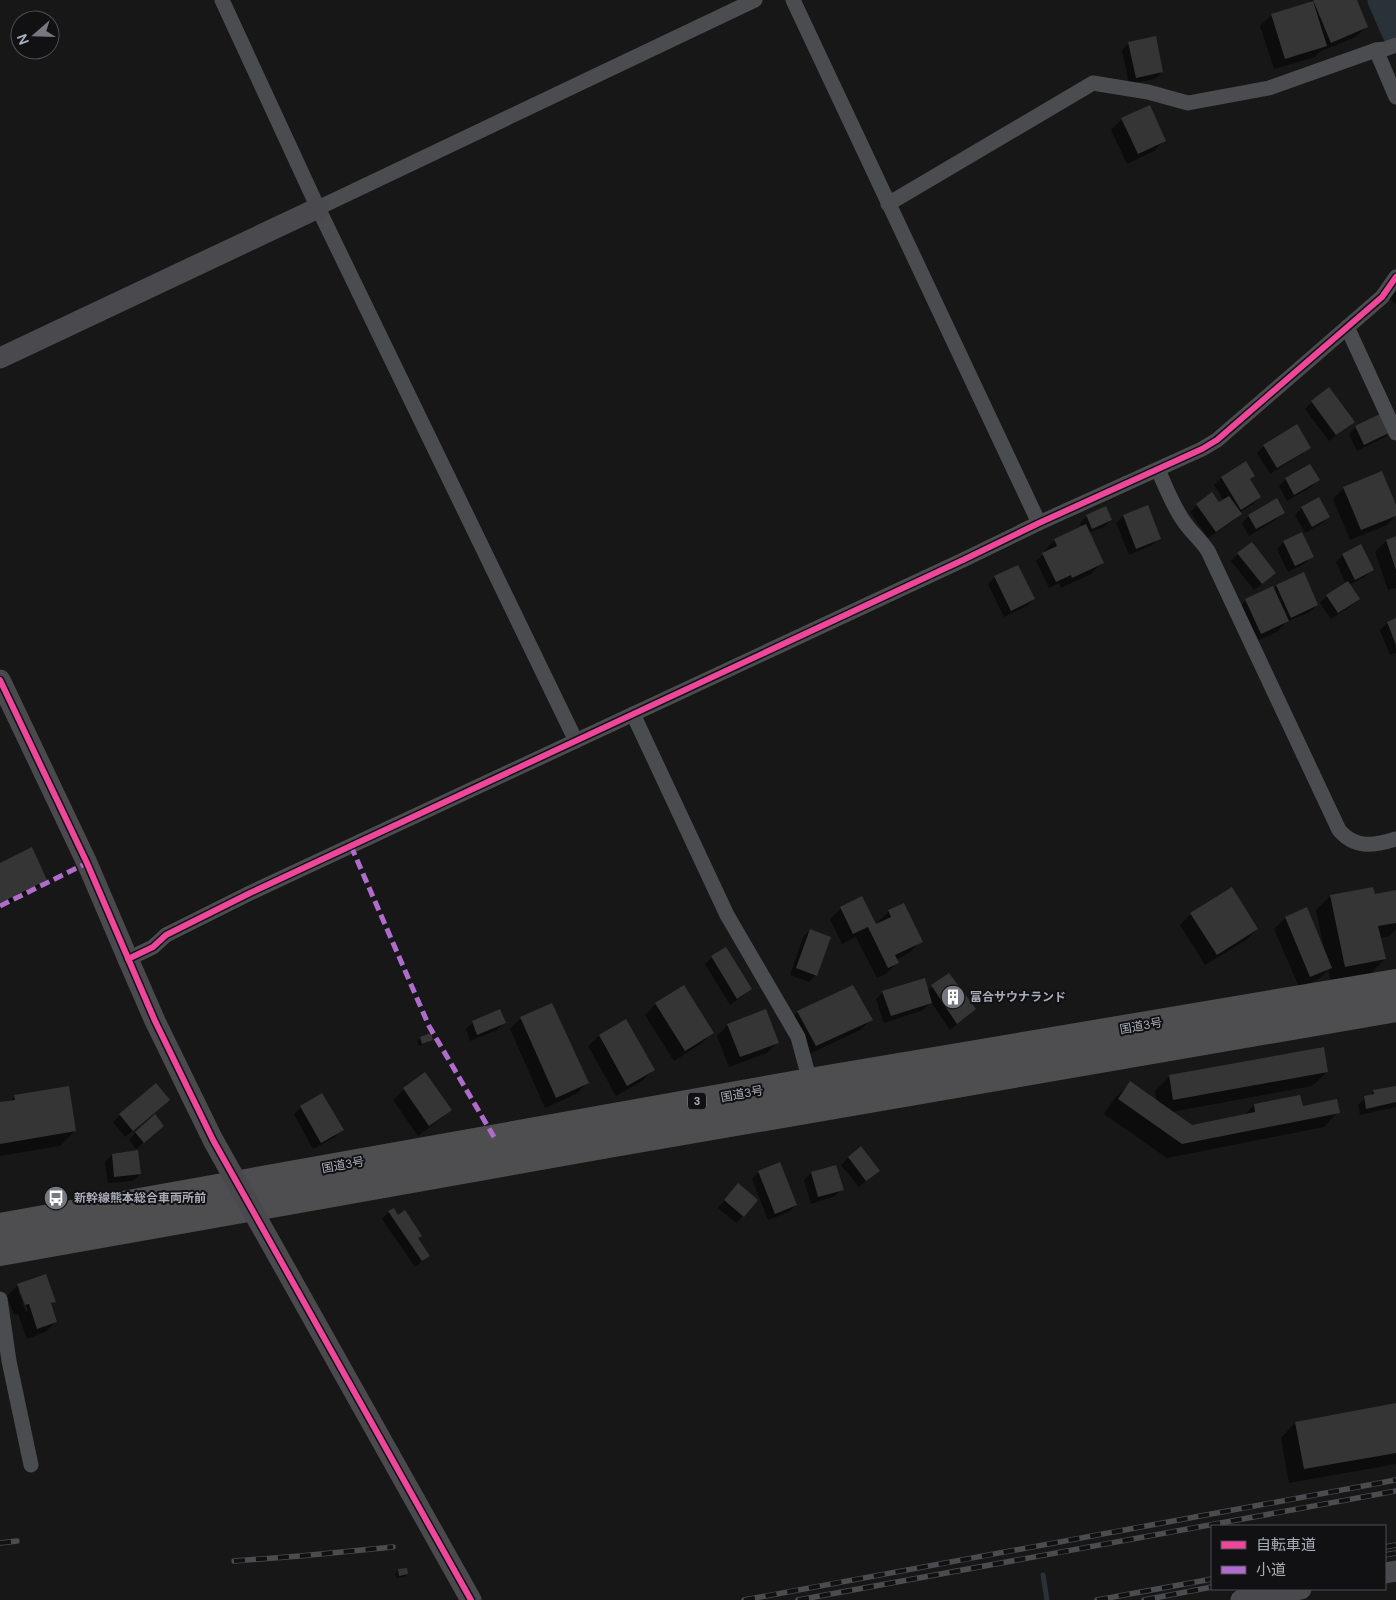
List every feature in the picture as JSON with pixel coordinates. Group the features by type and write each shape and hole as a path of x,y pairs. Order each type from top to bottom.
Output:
{"highway":[{"name":"国道3号","path":"0,1227 810,1082 1396,983"},
{"name":"国道3号","path":"0,1252 815,1108 1396,1008"}],"street":[{"path":"222,0 318,208 576,741"},
{"path":"0,358 755,0"},
{"path":"793,0 1039,523"},
{"path":"888,204 1093,83 1148,92 1188,103 1269,88 1386,48 1396,97"},
{"path":"128,958 154,947 166,935 250,893 1039,523 1158,470 1217,440 1382,297 1396,277"},
{"path":"1347,327 1396,433"},
{"path":"1158,470 1185,524 1201,540 1208,551 1338,830 1346,839 1360,844 1381,844 1396,839"},
{"path":"0,680 83,855 155,1022 213,1140 471,1600"},
{"path":"634,714 727,915 798,1037 815,1108"},
{"path":"0,1299 5,1362 31,1465"},
{"path":"1241,1600 1296,1590"}],"building":[{"path":"1313,0 1357,0 1368,27 1331,43"},
{"path":"1313,1 1327,46 1285,59 1271,14"},
{"path":"1156,36 1163,72 1136,78 1128,42"},
{"path":"1150,105 1166,141 1138,154 1121,118"},
{"path":"1329,387 1355,422 1336,435 1311,401"},
{"path":"1384,412 1393,431 1364,445 1355,426"},
{"path":"1297,424 1311,448 1277,468 1263,445"},
{"path":"1246,461 1255,476 1250,479 1261,497 1241,510 1221,477"},
{"path":"1310,464 1320,480 1294,495 1285,478"},
{"path":"1382,471 1396,505 1396,516 1361,530 1343,487"},
{"path":"1212,492 1219,502 1229,496 1242,514 1216,532 1196,504"},
{"path":"1319,497 1330,517 1312,527 1301,507"},
{"path":"1277,498 1285,513 1256,529 1248,515"},
{"path":"1148,505 1161,539 1136,549 1123,515"},
{"path":"1106,506 1112,520 1092,529 1086,515"},
{"path":"1086,524 1104,563 1072,578 1071,575 1056,582 1042,553 1057,546 1054,539"},
{"path":"1302,532 1314,557 1295,566 1283,541"},
{"path":"1396,536 1396,570 1386,540"},
{"path":"1252,542 1276,573 1262,584 1237,553"},
{"path":"1361,544 1374,570 1355,580 1342,554"},
{"path":"1018,565 1035,599 1011,611 994,576"},
{"path":"1304,572 1318,605 1291,618 1276,585"},
{"path":"1348,581 1360,599 1338,613 1326,595"},
{"path":"1273,586 1289,621 1261,634 1245,599"},
{"path":"1396,618 1396,645 1387,622"},
{"path":"32,847 47,880 0,903 0,863"},
{"path":"1232,887 1258,929 1217,955 1190,913"},
{"path":"1373,887 1375,894 1396,890 1396,923 1378,926 1386,959 1345,967 1330,895"},
{"path":"862,896 876,924 891,917 888,910 904,903 923,942 895,955 899,963 888,968 868,927 853,934 840,907"},
{"path":"1307,907 1332,968 1310,977 1285,917"},
{"path":"810,929 831,937 817,976 796,968"},
{"path":"726,947 752,989 737,999 711,956"},
{"name":"富合サウナランド","path":"949,973 976,1009 957,1024 931,985"},
{"path":"925,978 932,1003 891,1016 882,991"},
{"path":"684,985 714,1033 685,1051 655,1003"},
{"path":"853,985 873,1020 816,1046 797,1011"},
{"path":"552,1003 589,1083 556,1098 520,1017"},
{"path":"500,1009 506,1023 477,1035 472,1021"},
{"path":"766,1009 779,1043 740,1057 727,1024"},
{"path":"626,1019 655,1070 627,1086 599,1035"},
{"path":"431,1033 433,1040 422,1044 420,1037"},
{"path":"1324,1047 1328,1072 1173,1100 1169,1075"},
{"path":"425,1072 452,1110 429,1126 403,1088"},
{"path":"1130,1081 1192,1125 1255,1112 1254,1104 1300,1095 1303,1106 1337,1099 1340,1113 1182,1144 1118,1099"},
{"path":"156,1083 170,1100 133,1131 119,1114"},
{"path":"69,1086 76,1131 0,1144 0,1102 15,1100 14,1095"},
{"path":"1396,1086 1396,1102 1366,1109 1364,1096 1374,1094 1373,1090"},
{"path":"322,1093 344,1130 321,1143 300,1106"},
{"path":"155,1114 164,1126 144,1143 135,1132"},
{"path":"861,1146 880,1171 866,1181 848,1157"},
{"path":"138,1150 141,1174 114,1177 112,1154"},
{"path":"780,1162 797,1205 775,1214 758,1171"},
{"path":"836,1165 844,1190 818,1197 811,1172"},
{"path":"738,1183 758,1200 744,1217 724,1200"},
{"path":"394,1208 398,1215 405,1210 422,1236 418,1238 430,1256 422,1261 388,1211"},
{"path":"46,1274 56,1302 51,1303 57,1322 37,1329 29,1304 25,1305 17,1284"},
{"path":"1396,1403 1396,1453 1304,1469 1295,1422"},
{"path":"407,1568 408,1574 399,1576 398,1569"}],"waterway":[{"path":"1382,0 1396,32"},
{"path":"1043,1575 1047,1600"}],"railway":[{"path":"744,1600 1396,1480"},
{"path":"798,1600 1396,1491"},
{"path":"0,1543 17,1541"},
{"path":"1386,1547 1396,1545"},
{"path":"234,1561 393,1547"},
{"path":"1386,1555 1396,1553"},
{"path":"1097,1600 1211,1579"},
{"path":"1144,1600 1211,1587"}],"marked path":[{"path":"351,846 429,1026 494,1137"},
{"path":"0,906 87,863"}],"cycle path":[{"path":"128,959 153,947 166,935 250,893 1039,523 1202,449 1217,440 1382,297 1396,277"},
{"path":"0,680 87,863 155,1021 213,1140 471,1600"}],"place":[{"name":"富合サウナランド","path":"953,997"},
{"name":"新幹線熊本総合車両所前","path":"56,1198"}]}
